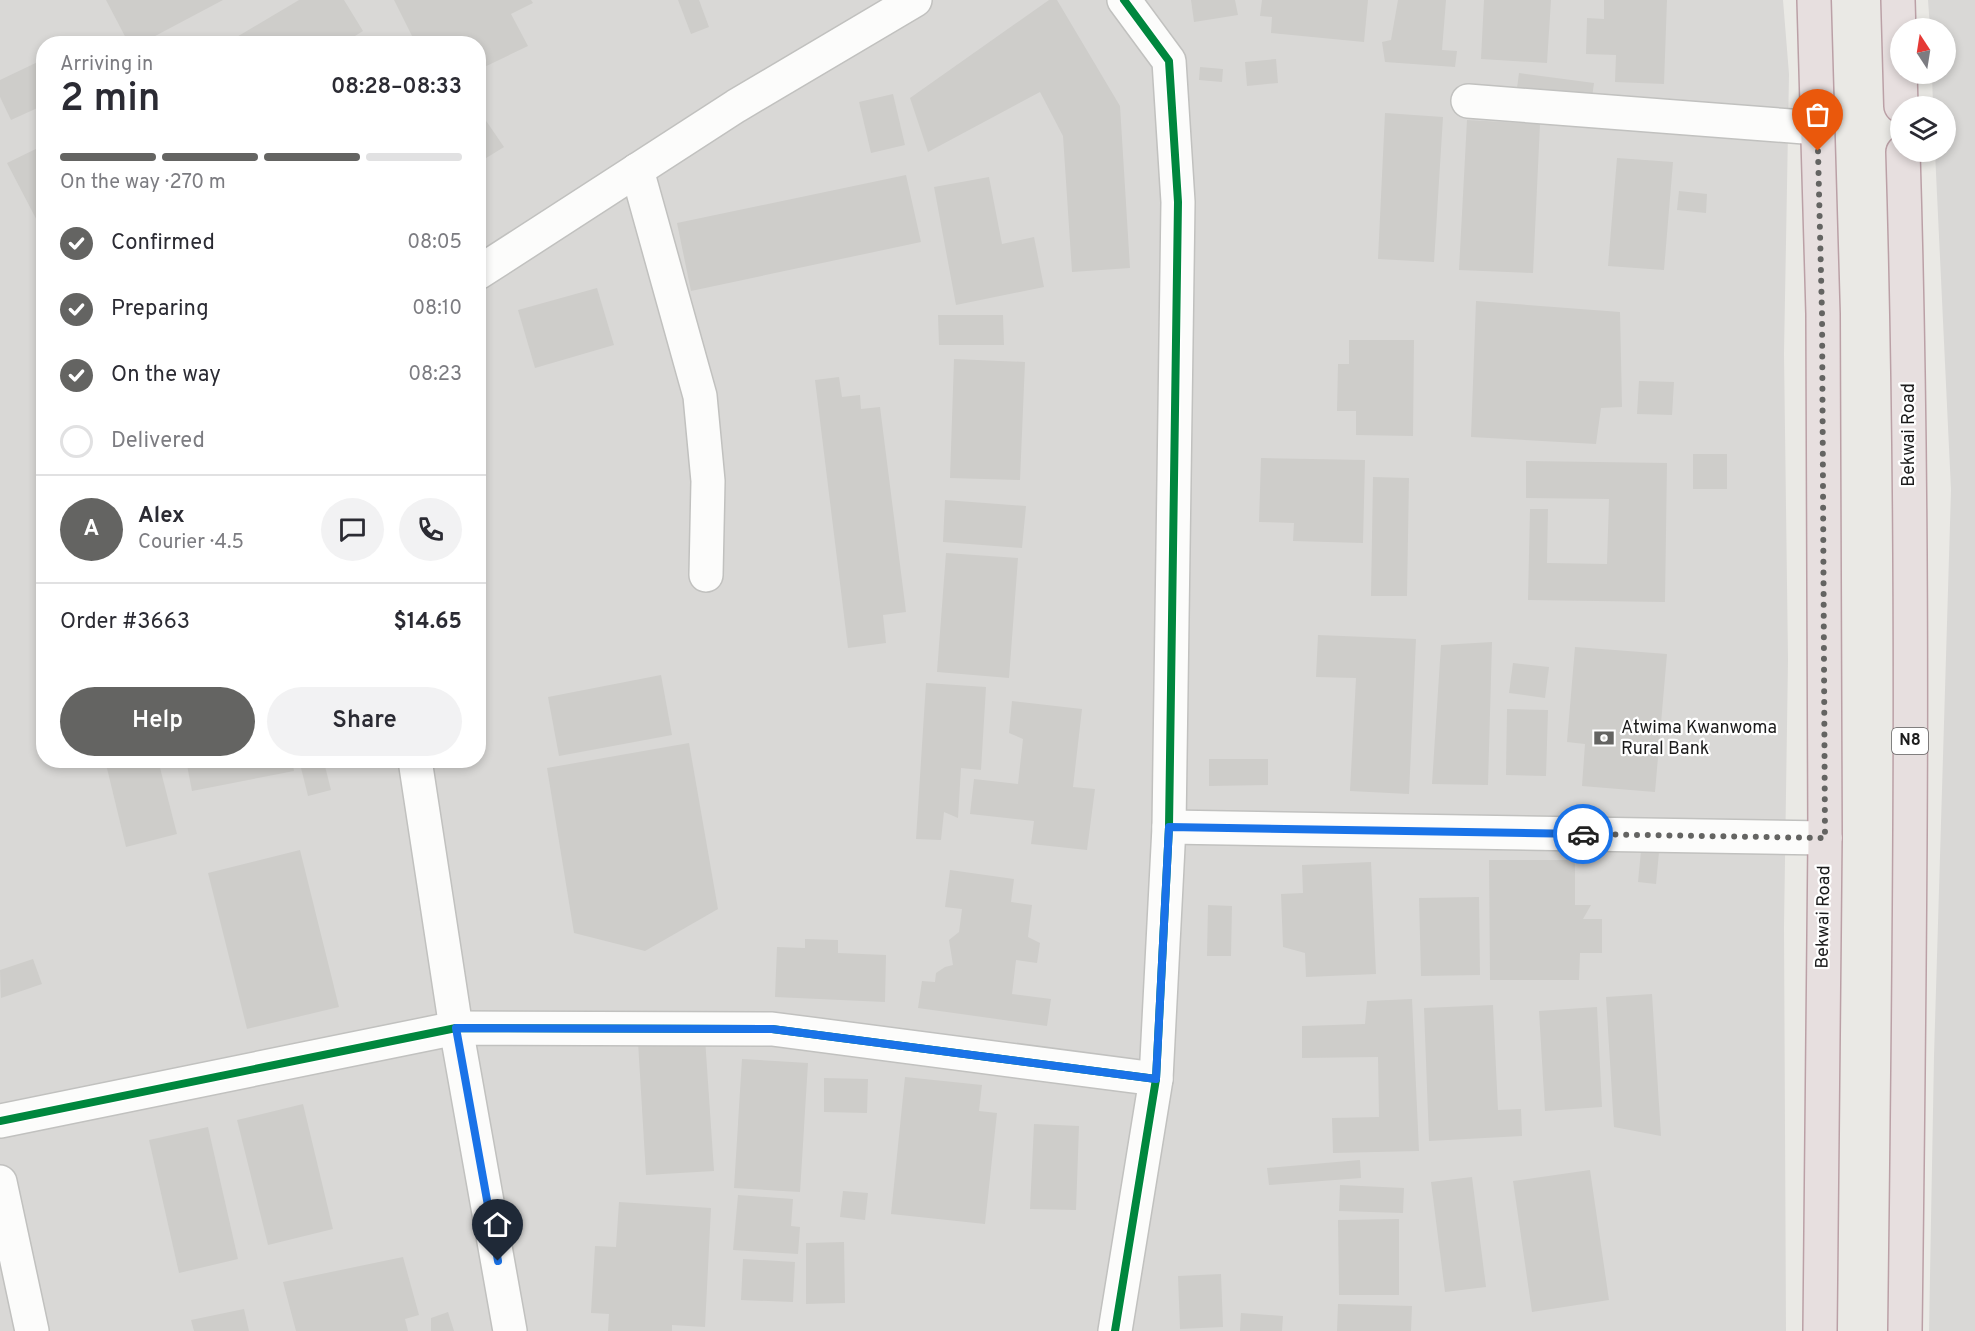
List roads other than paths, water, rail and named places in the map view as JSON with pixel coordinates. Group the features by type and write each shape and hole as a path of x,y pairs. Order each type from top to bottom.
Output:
{"highway":[{"name":"Bekwai Road","path":"1814,0 1823,326 1825,838 1820,1331"},
{"path":"1898,0 1901,96"},
{"name":"Bekwai Road","path":"1903,162 1908,332 1911,842 1905,1331"}],"street":[{"path":"486,268 736,106 915,0"},
{"path":"1115,1331 1156,1079 1169,827 1178,202 1169,61 1124,0"},
{"path":"1468,101 1817,128"},
{"path":"637,170 700,396 708,481 706,575"},
{"path":"416,768 456,1028 510,1331"},
{"path":"1169,827 1825,838"},
{"path":"0,1121 456,1028 772,1029 1156,1079"},
{"path":"0,1182 32,1331"}],"place":[{"name":"Atwima Kwanwoma Rural Bank","path":"1604,738"}]}
